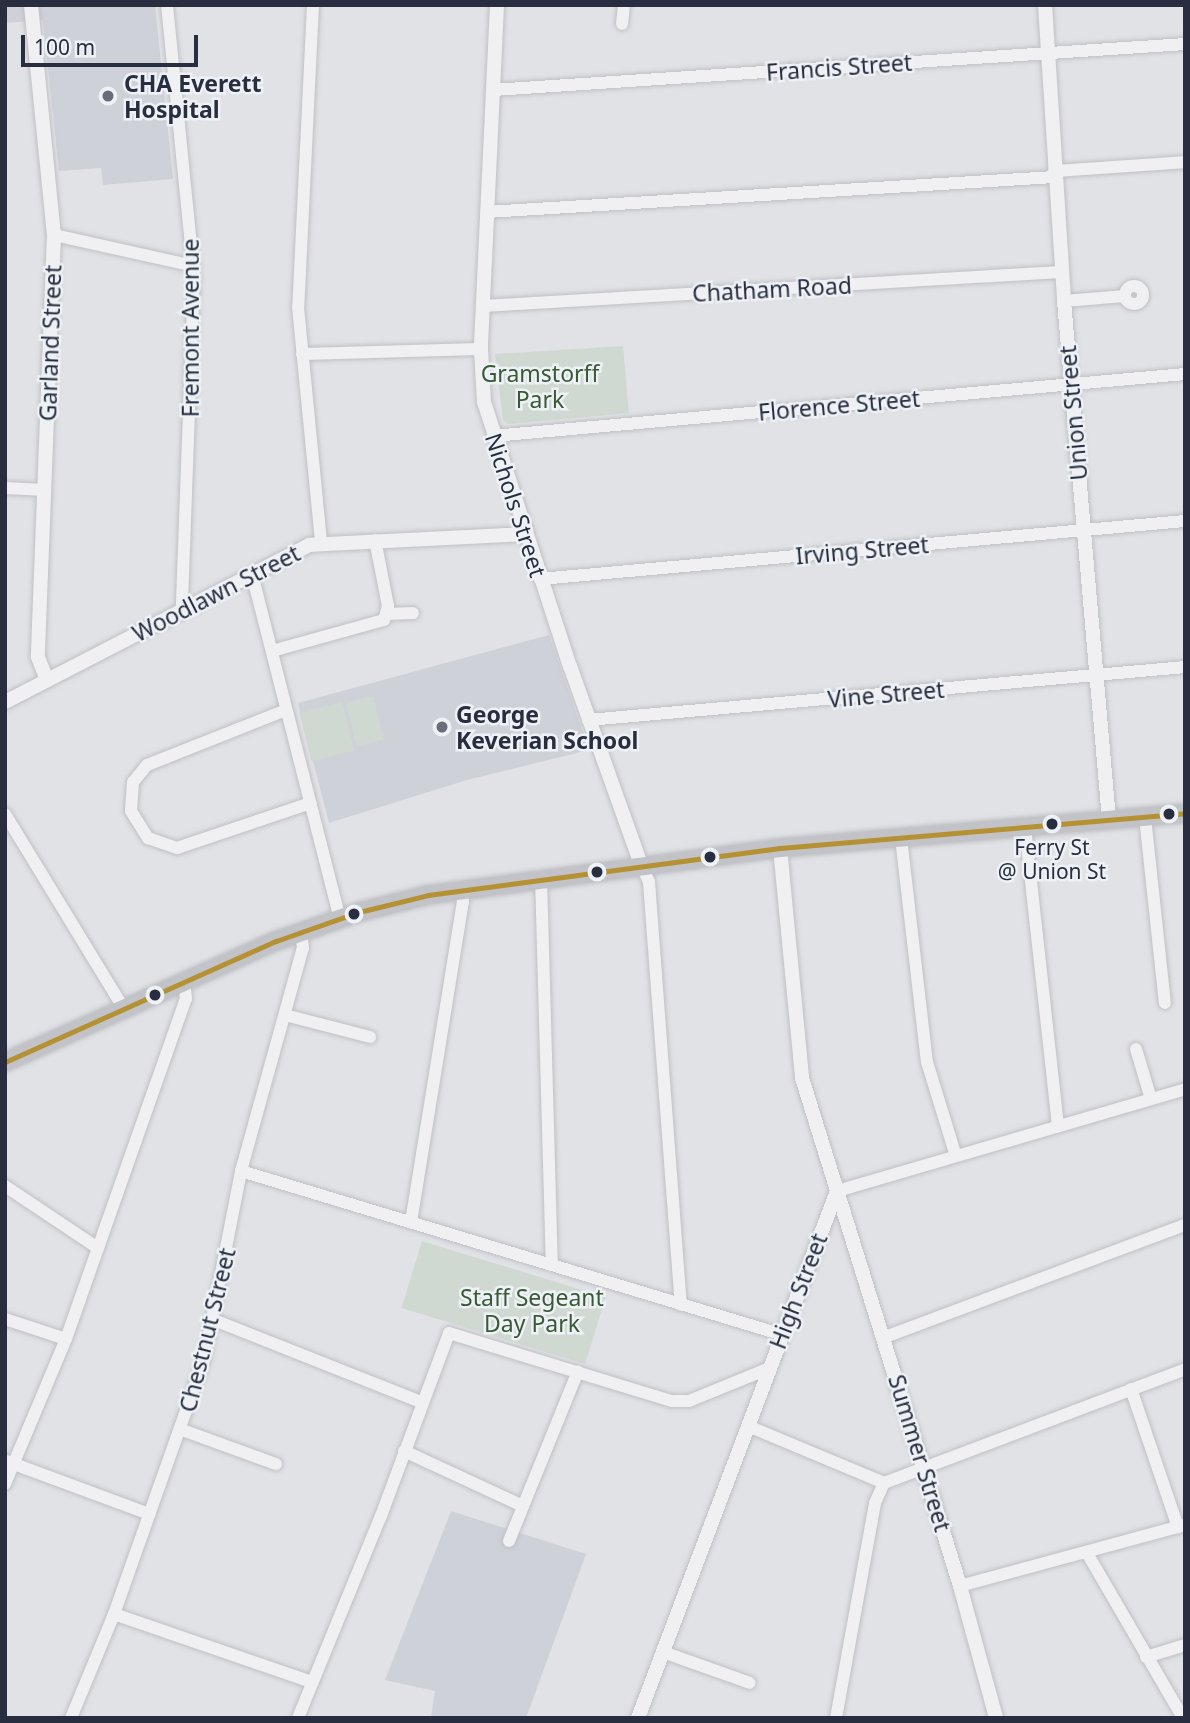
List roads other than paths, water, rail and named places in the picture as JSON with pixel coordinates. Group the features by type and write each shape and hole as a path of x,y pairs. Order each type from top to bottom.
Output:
{"main road":[{"path":"5,1062 302,931 340,918 462,888 780,848 1185,813"}],"street":[{"name":"Garland Street","path":"31,5 54,235 38,657 47,680"},
{"name":"Fremont Avenue","path":"167,5 194,265 182,610"},
{"path":"313,5 298,304 321,542"},
{"name":"Nichols Street","path":"497,5 481,349 482,392 493,436 540,579 641,864"},
{"path":"622,24 624,5"},
{"name":"Union Street","path":"1045,5 1063,302 1109,820"},
{"name":"Francis Street","path":"493,90 1185,44"},
{"path":"487,212 1054,174 1185,162"},
{"path":"54,235 194,265"},
{"name":"Chatham Road","path":"483,306 1061,272"},
{"path":"1063,302 1125,296"},
{"path":"302,354 481,349"},
{"name":"Florence Street","path":"493,436 1185,374"},
{"path":"5,488 44,490"},
{"name":"Irving Street","path":"540,579 1185,521"},
{"name":"Woodlawn Street","path":"5,702 252,574 321,542 525,534"},
{"path":"375,540 387,614"},
{"path":"252,574 340,918"},
{"path":"272,651 377,624 387,614 414,613"},
{"name":"Vine Street","path":"588,720 1185,667"},
{"path":"286,710 147,765 133,782 131,811 151,841 177,848 310,803"},
{"path":"5,814 124,1009"},
{"path":"1145,817 1165,1003"},
{"path":"1025,828 1059,1126"},
{"path":"901,838 927,1062 956,1156"},
{"path":"780,848 802,1078 837,1191 1185,1089"},
{"path":"641,864 649,882 681,1306"},
{"path":"541,877 552,1264"},
{"path":"411,1222 463,902 462,888"},
{"name":"Chestnut Street","path":"71,1718 114,1614 182,1430 214,1320 241,1171 303,948 302,931"},
{"path":"5,1484 9,1462 66,1339 186,999 184,981"},
{"path":"285,1015 370,1037"},
{"path":"1136,1049 1151,1099"},
{"path":"241,1171 780,1334"},
{"path":"5,1186 98,1248"},
{"name":"High Street","path":"638,1718 770,1368 780,1334 837,1191"},
{"name":"Summer Street","path":"837,1191 885,1337 960,1586 996,1718"},
{"path":"885,1337 1185,1225"},
{"path":"5,1319 66,1339"},
{"path":"214,1320 421,1402"},
{"path":"298,1718 449,1333 578,1371 649,1396 688,1401 770,1368"},
{"path":"748,1426 884,1483 925,1470 1185,1369"},
{"path":"509,1541 578,1371"},
{"path":"960,1586 1181,1526 1131,1390"},
{"path":"182,1430 276,1464"},
{"path":"404,1451 523,1506"},
{"path":"9,1462 149,1514"},
{"path":"836,1718 875,1503 884,1483"},
{"path":"1087,1553 1184,1718"},
{"path":"114,1614 312,1682"},
{"path":"1146,1657 1185,1645"},
{"path":"663,1652 750,1683"}],"place":[{"name":"CHA Everett Hospital","path":"108,96"},
{"name":"George Keverian School","path":"442,727"},
{"name":"Ferry St @ Union St","path":"1052,824"}],"park label":[{"name":"Gramstorff Park","path":"540,386"},
{"name":"Staff Segeant Day Park","path":"532,1310"}]}
